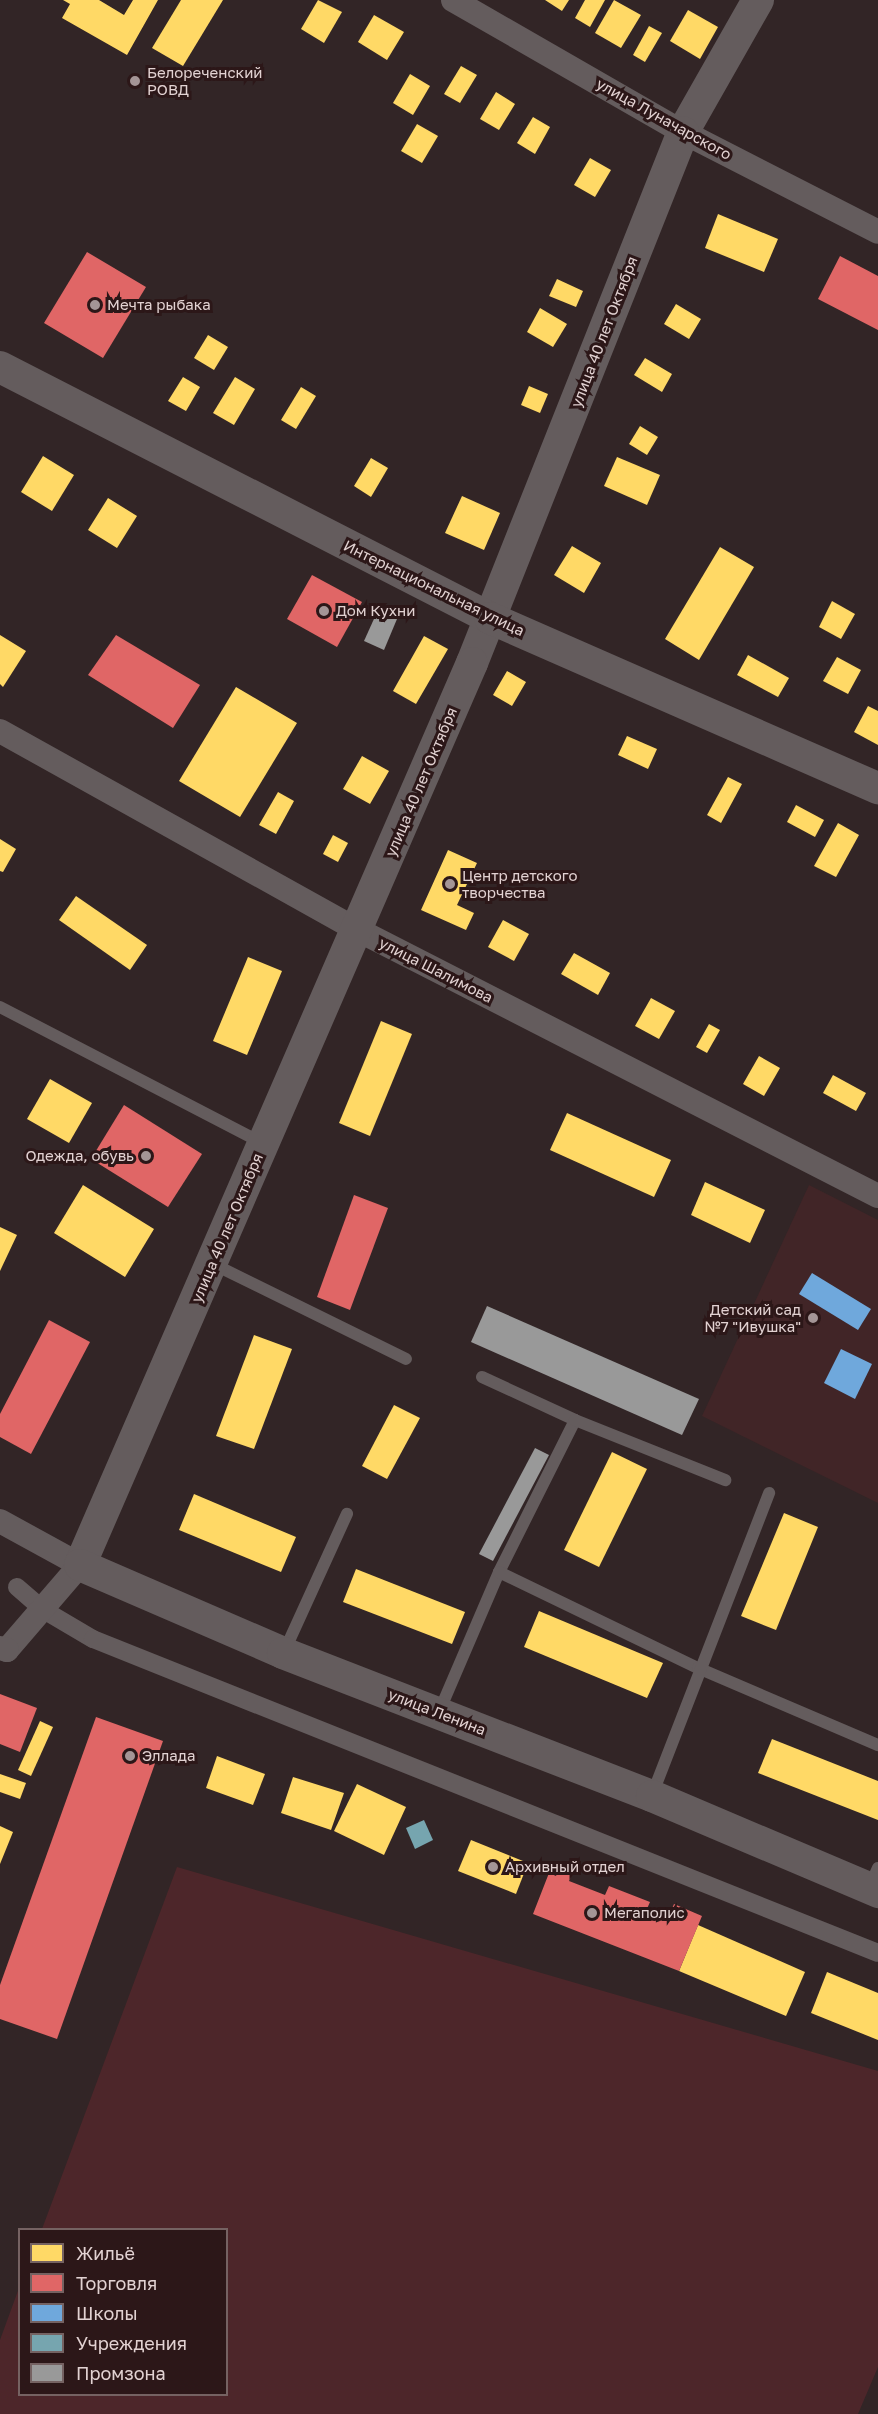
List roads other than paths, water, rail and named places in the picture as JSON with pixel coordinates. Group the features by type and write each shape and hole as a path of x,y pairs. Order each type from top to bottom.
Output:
{"street":[{"name":"улица Луначарского","path":"453,0 683,132 878,232"},
{"name":"улица 40 лет Октября","path":"80,1565 358,930 489,618 683,132 758,0"},
{"name":"Интернациональная улица","path":"0,366 489,618 878,788"},
{"name":"улица Шалимова","path":"0,731 358,930 878,1196"},
{"name":"улица Ленина","path":"0,1521 80,1565 283,1653 875,1883"},
{"path":"0,1648 7,1650 80,1565"},
{"path":"17,1587 42,1609 93,1639 878,1953"}],"lane":[{"path":"0,1007 263,1144"},
{"path":"212,1263 406,1359"},
{"path":"482,1377 575,1420 725,1480"},
{"path":"440,1713 499,1572 575,1420"},
{"path":"652,1796 699,1668 769,1493"},
{"path":"283,1653 347,1514"},
{"path":"499,1572 699,1668 878,1745"}],"place":[{"name":"Белореченский РОВД","path":"135,81"},
{"name":"Мечта рыбака","path":"95,305"},
{"name":"Дом Кухни","path":"324,611"},
{"name":"Центр детского творчества","path":"450,884"},
{"name":"Одежда, обувь","path":"146,1156"},
{"name":"Детский сад №7 \"Ивушка\"","path":"813,1318"},
{"name":"Эллада","path":"130,1756"},
{"name":"Архивный отдел","path":"493,1867"},
{"name":"Мегаполис","path":"592,1913"}]}
